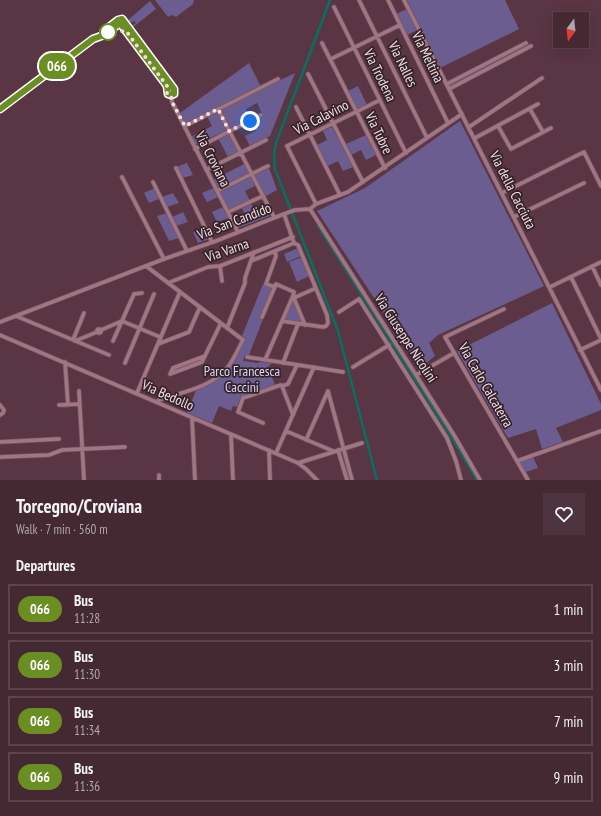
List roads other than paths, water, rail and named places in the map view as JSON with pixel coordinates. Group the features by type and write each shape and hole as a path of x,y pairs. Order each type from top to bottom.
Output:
{"street":[{"name":"Via Nalles","path":"359,0 427,138"},
{"name":"Via Meltina","path":"388,0 448,123"},
{"name":"Via della Cacciuta","path":"404,0 469,126 601,390"},
{"name":"Via Trodena","path":"334,7 406,153"},
{"path":"0,109 93,39 120,21 174,89 175,92 171,95 167,93 168,89 158,70"},
{"path":"331,59 400,25"},
{"name":"Via Tubre","path":"322,43 385,168"},
{"path":"447,84 526,43"},
{"path":"449,89 531,46"},
{"path":"308,74 363,182"},
{"path":"469,126 542,78"},
{"path":"185,126 278,79"},
{"path":"168,89 172,87"},
{"name":"Via Croviana","path":"171,95 172,102 238,232"},
{"name":"Via Calavino","path":"316,204 287,146 380,100"},
{"path":"475,138 538,104"},
{"path":"296,107 340,195"},
{"path":"530,108 543,132"},
{"path":"218,109 274,217"},
{"path":"310,209 316,204 348,192 462,114"},
{"path":"195,149 261,115"},
{"path":"498,126 511,149 551,128"},
{"path":"206,170 266,140"},
{"path":"502,193 584,152 601,186"},
{"path":"217,191 268,166"},
{"path":"176,168 212,242"},
{"path":"122,177 164,259"},
{"path":"153,182 188,251"},
{"path":"514,217 584,183"},
{"path":"228,212 263,196"},
{"name":"Via San Candido","path":"0,322 274,217 295,210 310,209"},
{"name":"Via Giuseppe Nicolini","path":"310,209 416,374 480,480"},
{"path":"282,321 323,327 327,325 328,321 327,315 298,245 294,243 286,213"},
{"name":"Via Varna","path":"168,283 208,267 220,266 293,237"},
{"path":"251,261 294,243"},
{"path":"275,251 276,256 266,284 275,287"},
{"path":"227,328 245,283 245,278 254,252"},
{"path":"550,287 601,262"},
{"path":"146,266 243,340 228,367 217,378 209,383 157,402"},
{"path":"220,266 222,281"},
{"path":"592,266 601,285"},
{"path":"571,277 601,339 580,350"},
{"path":"262,317 276,284 294,292 293,296 305,325"},
{"path":"293,296 296,297 316,288"},
{"path":"137,393 180,292"},
{"path":"113,341 134,294 142,293"},
{"path":"125,364 154,294"},
{"path":"265,360 293,296"},
{"path":"339,312 359,299 447,438 456,461 461,480"},
{"path":"158,344 189,332 200,307"},
{"name":"Via Carlo Calcaterra","path":"504,308 445,337 528,480"},
{"path":"74,340 84,313"},
{"path":"16,316 109,356"},
{"path":"74,340 122,321 160,337"},
{"path":"205,356 173,368 170,374 202,362 205,356 221,323"},
{"path":"283,363 298,324"},
{"name":"Via Bedollo","path":"0,335 298,463 318,480"},
{"path":"0,339 5,337"},
{"path":"354,367 389,345"},
{"path":"416,374 454,353"},
{"path":"247,357 343,372"},
{"path":"65,362 68,405"},
{"path":"263,423 238,412 243,398 288,384 297,365"},
{"path":"276,454 314,367"},
{"path":"282,386 293,415"},
{"path":"79,391 84,480"},
{"path":"306,440 328,391 352,480"},
{"path":"59,405 80,404"},
{"path":"0,405 4,410 0,416"},
{"path":"192,418 195,480"},
{"path":"286,431 334,452"},
{"path":"517,461 601,431"},
{"path":"230,435 233,480"},
{"path":"0,442 60,439"},
{"path":"298,463 362,443"},
{"path":"0,457 49,455 62,450 125,447"},
{"path":"269,450 270,480"},
{"path":"338,450 347,480"},
{"path":"159,475 159,480"}],"waterway":[{"path":"330,0 276,143 274,155 275,169 338,331 377,480"},
{"path":"318,226 449,433 477,480"}],"park label":[{"name":"Parco Francesca Caccini","path":"242,380"}]}
